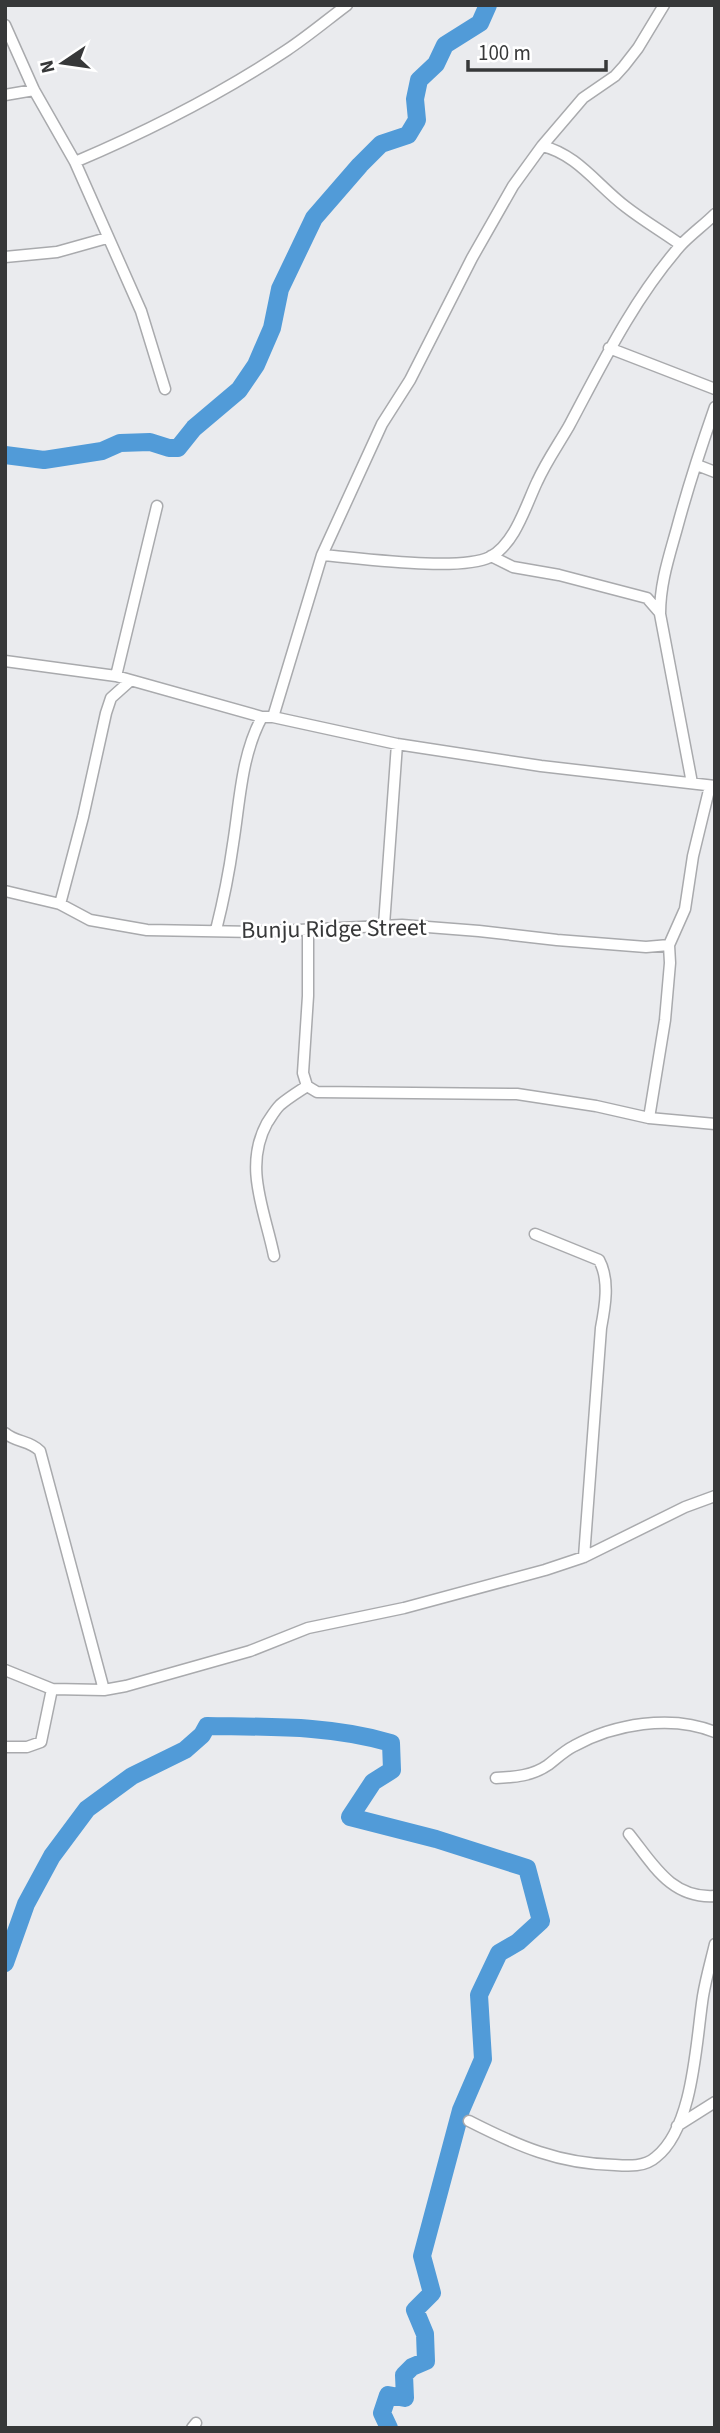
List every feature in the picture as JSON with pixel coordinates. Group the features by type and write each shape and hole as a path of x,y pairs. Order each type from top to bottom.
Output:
{"street":[{"path":"75,162 134,136 253,71 288,49 347,5"},
{"path":"216,930 249,746 268,717 322,555 382,424 410,380 472,258 513,186 542,146 583,98 615,76 624,66 664,5"},
{"path":"5,25 34,90 75,162 141,311 165,389"},
{"path":"5,95 34,90"},
{"path":"542,146 568,157 625,207 681,245"},
{"path":"322,555 446,563 477,562 504,547 517,526 547,461 567,429 609,348 681,245 715,214"},
{"path":"5,257 57,252 107,238"},
{"path":"609,348 715,389"},
{"path":"692,783 660,614 662,581 715,407"},
{"path":"696,465 715,472"},
{"path":"117,676 157,506"},
{"path":"491,556 513,567 559,575 647,598 660,614"},
{"path":"5,661 117,676 268,717 397,744 541,766 712,786 693,856 685,909 669,945 665,1020 649,1118"},
{"path":"60,904 106,713 111,698 130,681"},
{"path":"384,925 397,744"},
{"name":"Bunju Ridge Street","path":"5,891 60,904 90,920 147,930 248,932 384,925 453,928 646,947 669,945"},
{"path":"308,929 308,996 303,1073 307,1086 317,1092 517,1094 596,1106 649,1118 715,1124"},
{"path":"274,1256 256,1179 259,1143 279,1105 307,1086"},
{"path":"535,1234 599,1260 605,1279 605,1307 601,1328 584,1557"},
{"path":"5,1433 18,1441 32,1443 40,1451 104,1690"},
{"path":"5,1670 52,1689 104,1690 250,1651 308,1628 429,1601 545,1570 584,1557 685,1507 715,1496"},
{"path":"5,1747 41,1742 52,1689"},
{"path":"496,1778 537,1772 571,1747 615,1729 668,1723 702,1727 715,1732"},
{"path":"629,1834 676,1888 685,1894 715,1895"},
{"path":"469,2121 519,2146 551,2157 610,2165 644,2164 656,2158 669,2143 677,2127 691,2084 701,2027 703,1997 715,1944"},
{"path":"677,2127 715,2102"}],"waterway":[{"path":"5,455 44,460 102,451 120,443 150,442 178,448 194,428 239,390 256,365 272,328 280,289 314,218 381,144 408,135 417,120 415,99 419,80 436,64 445,45 480,23 488,5"},
{"path":"5,1963 26,1904 52,1856 87,1809 132,1776 185,1750 202,1735 207,1726 323,1730 391,1743 392,1770 373,1782 350,1817 436,1839 527,1868 541,1921 518,1942 499,1953 479,1995 483,2059 461,2110 422,2256 432,2293 415,2310 425,2334 426,2361 412,2367 404,2375 405,2398 388,2395 382,2413 389,2428"}]}
